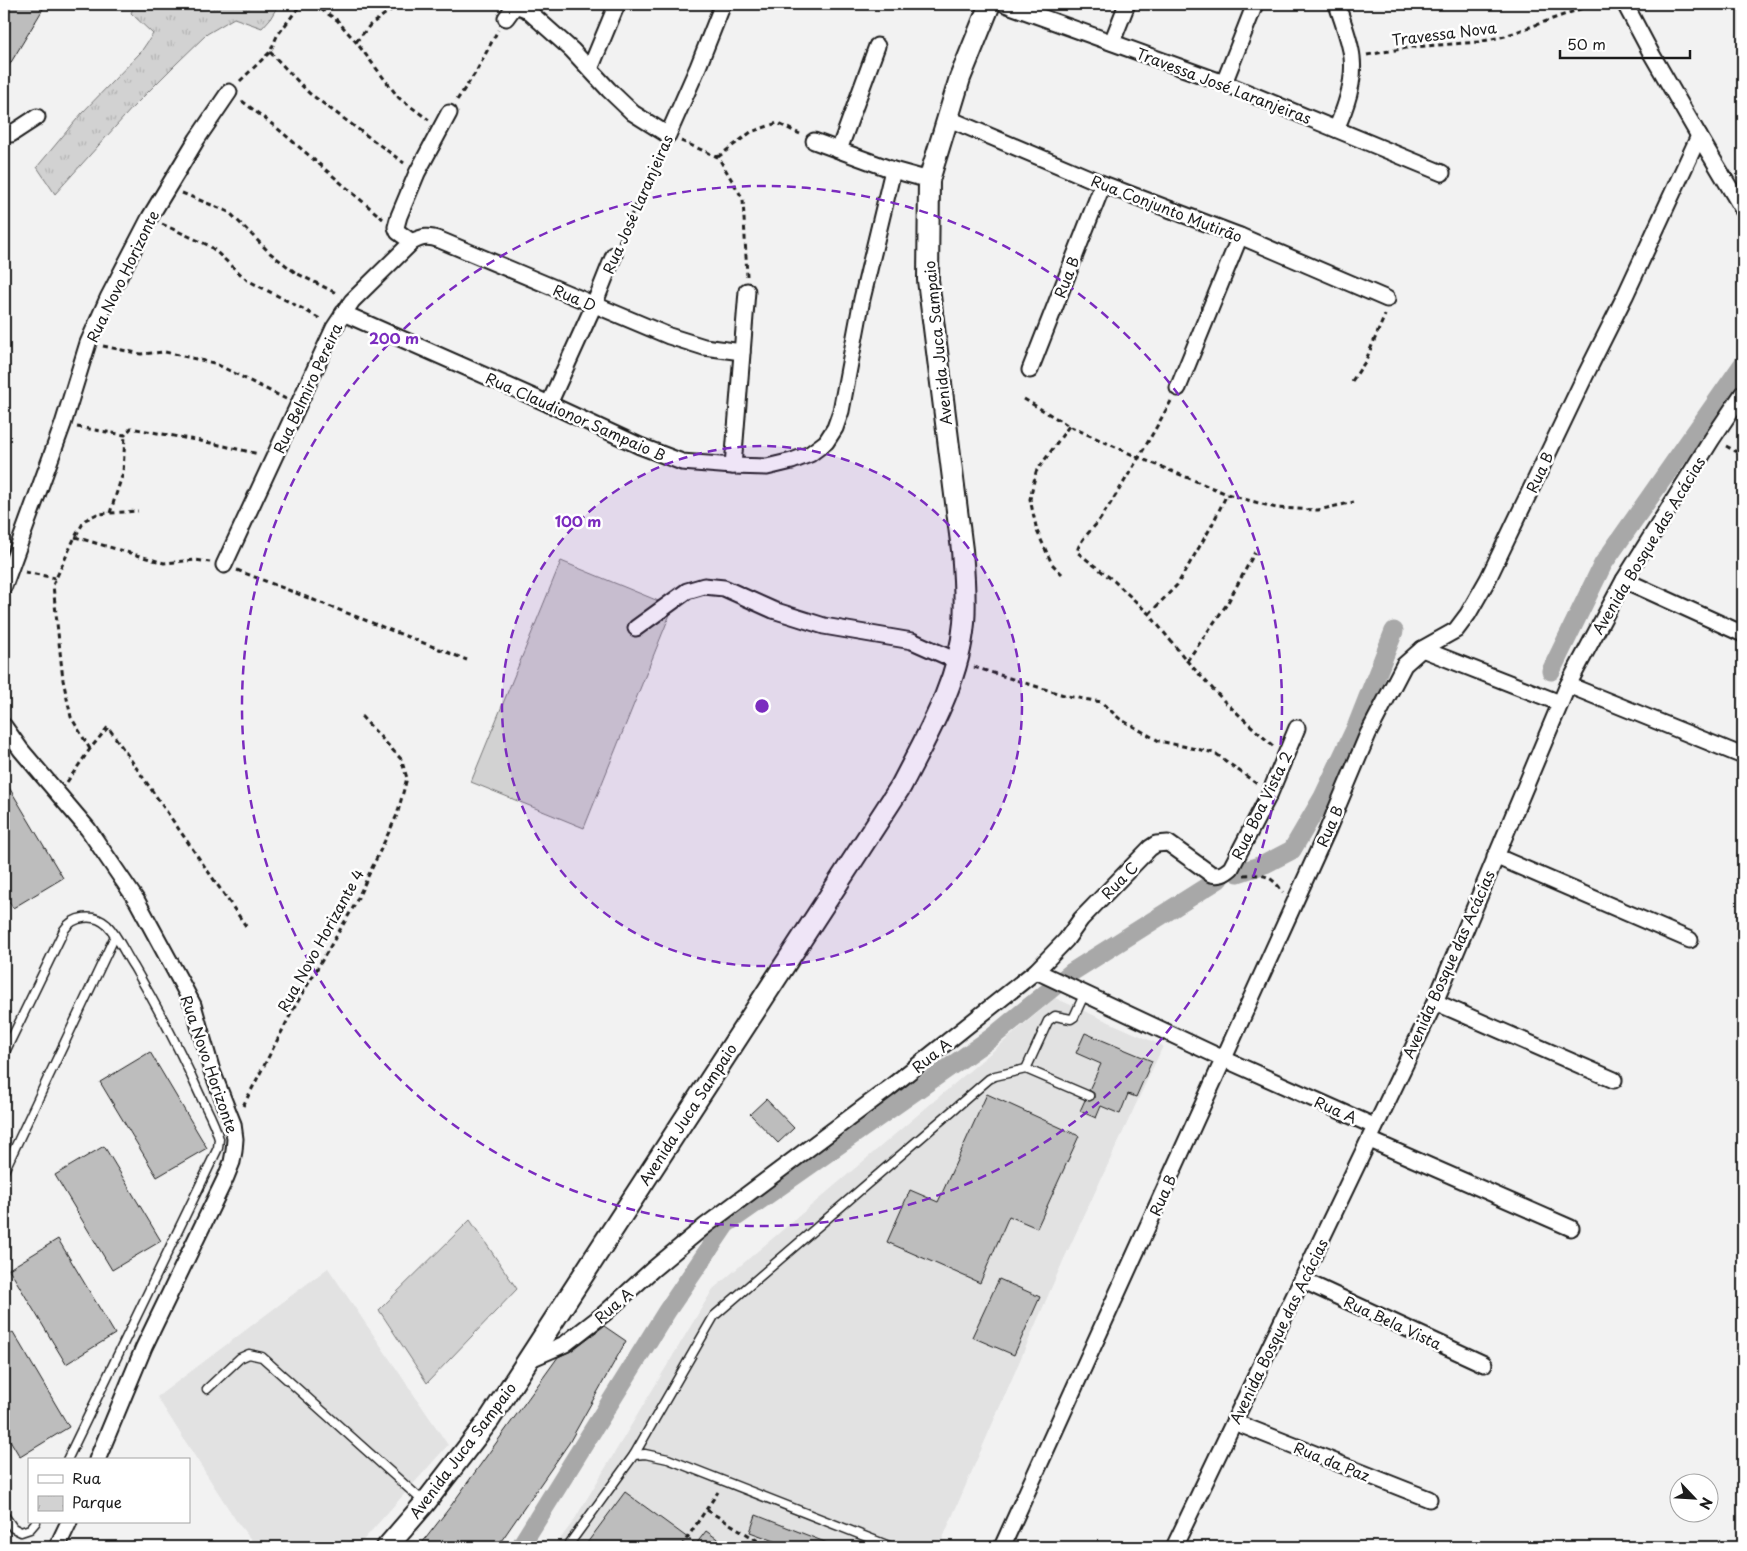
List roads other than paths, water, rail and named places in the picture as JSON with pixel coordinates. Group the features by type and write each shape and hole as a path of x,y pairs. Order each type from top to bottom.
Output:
{"main road":[{"name":"Avenida Juca Sampaio","path":"387,1547 425,1503 489,1420 901,786 945,698 957,661 964,624 965,587 928,280 929,180 960,78 990,4"}],"street":[{"path":"506,18 514,7 523,7 572,50 590,69 617,4"},
{"name":"Rua José Laranjeiras","path":"590,69 633,113 668,135 698,67 722,4"},
{"name":"Travessa José Laranjeiras","path":"1005,4 1224,83 1442,173"},
{"path":"1112,42 1127,4"},
{"path":"1224,83 1255,4"},
{"path":"1336,128 1344,112 1349,94 1352,57 1337,4"},
{"path":"1625,4 1651,54 1743,210"},
{"path":"839,150 877,46"},
{"name":"Rua Novo Horizonte","path":"4,586 63,424 88,342 108,298 150,217 197,139 229,92"},
{"path":"412,242 398,232 396,227 399,216 417,173 449,113"},
{"path":"4,132 10,134 37,117"},
{"name":"Rua Conjunto Mutirão","path":"947,118 1102,184 1240,236 1388,299"},
{"name":"Rua B","path":"1002,1547 1328,829 1368,734 1404,665 1422,649 1456,630 1468,614 1488,579 1584,376 1625,296 1699,136"},
{"path":"814,141 893,170 929,180"},
{"name":"Rua Claudionor Sampaio B","path":"348,307 640,446 682,462 767,467 810,454 826,442 834,428 841,411 862,298 893,170"},
{"name":"Rua B","path":"1030,370 1102,184"},
{"name":"Rua D","path":"412,242 428,236 669,336 704,347 742,352"},
{"path":"1178,388 1240,236"},
{"name":"Rua Belmiro Pereira","path":"224,565 334,328 348,307 412,242"},
{"name":"Rua José Laranjeiras","path":"549,404 594,305 614,255"},
{"path":"733,466 747,291"},
{"name":"Avenida Bosque das Acácias","path":"1174,1547 1435,1002 1568,685 1624,580 1743,393"},
{"path":"1624,580 1743,634"},
{"path":"636,628 687,591 704,586 724,588 773,610 824,626 912,641 957,661"},
{"path":"1422,649 1560,703"},
{"path":"1568,685 1743,756"},
{"name":"Rua Novo Horizonte","path":"4,726 21,750 88,829 137,901 193,1005 212,1071 233,1124 235,1139 232,1162 144,1347 97,1458"},
{"name":"Rua Boa Vista 2","path":"1218,876 1231,868 1270,793 1297,728"},
{"name":"Rua C","path":"1042,974 1081,919 1156,844 1168,843 1212,874 1218,876"},
{"path":"1495,856 1690,940"},
{"name":"Rua A","path":"528,1360 565,1344 606,1313 652,1270 705,1226 1042,974 1571,1228"},
{"path":"1435,1002 1614,1080"},
{"name":"Rua Bela Vista","path":"1302,1280 1484,1364"},
{"name":"Rua da Paz","path":"1234,1422 1429,1499"},
{"path":"57,1547 68,1524"}],"lane":[{"path":"4,1054 69,922 78,918 98,919 115,936 154,1001 180,1051 218,1134 219,1144 68,1458"},
{"path":"4,1171 115,936"},
{"path":"1026,1069 1048,1021 1055,1016 1071,1019 1074,1016 1078,992"},
{"path":"567,1547 634,1454 710,1321 719,1310 989,1079 1026,1069 1089,1096"},
{"path":"207,1389 240,1358 249,1354 262,1357 425,1503"},
{"path":"634,1454 660,1456 892,1547"},
{"path":"4,1515 13,1528 21,1532 30,1529 34,1524"}],"waterway":[{"path":"1551,671 1603,564 1743,364"},
{"path":"1238,873 1265,864 1292,850 1323,797 1357,725 1394,631"},
{"path":"520,1547 667,1311 726,1224 991,1038 1072,972 1219,879"}]}
